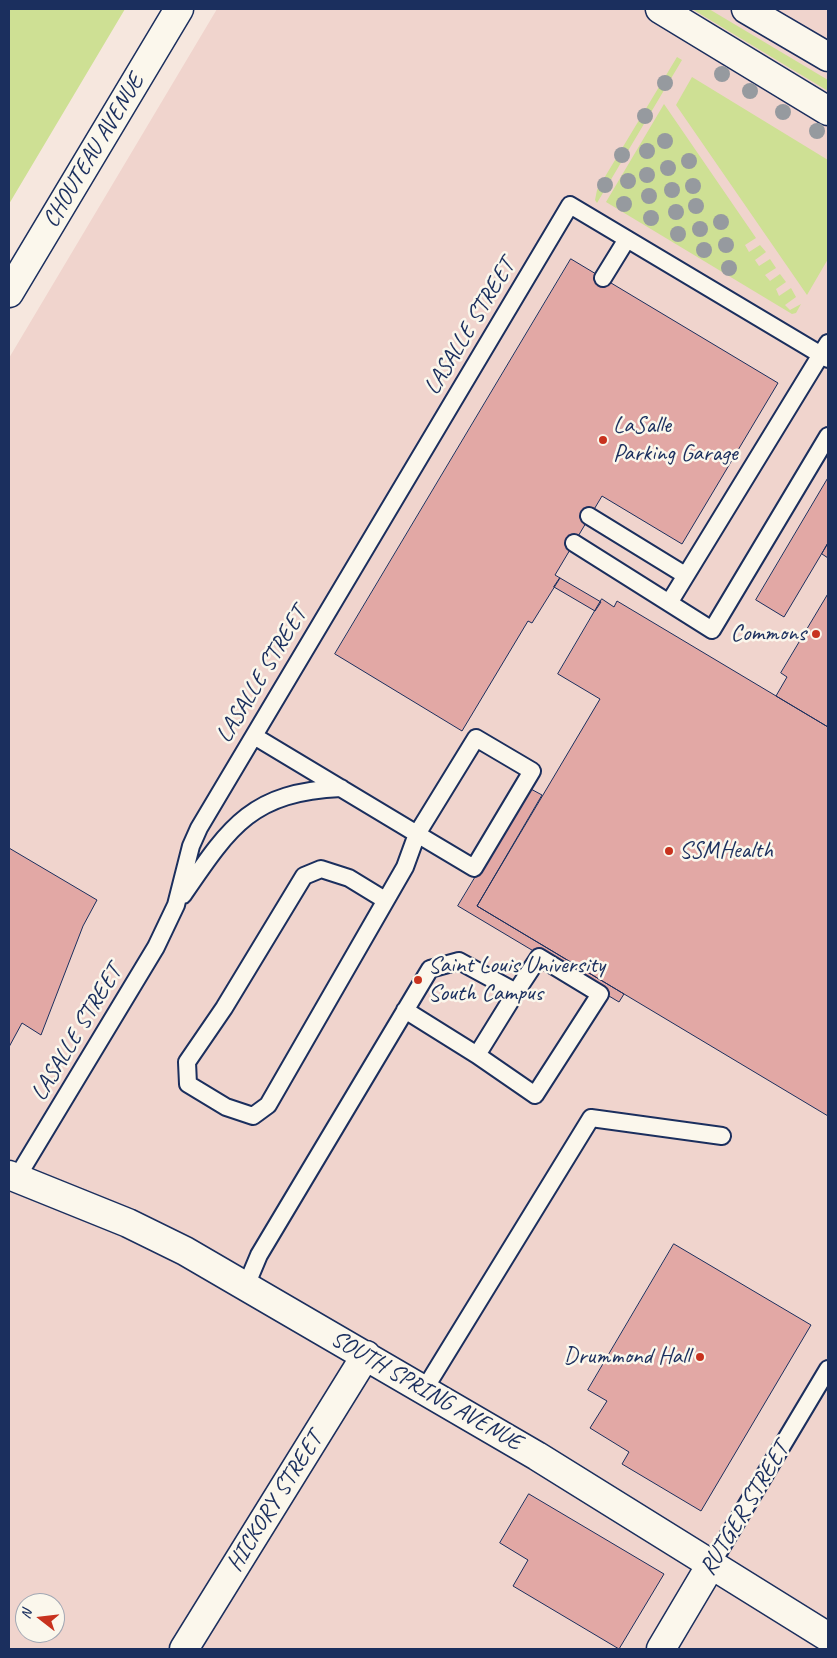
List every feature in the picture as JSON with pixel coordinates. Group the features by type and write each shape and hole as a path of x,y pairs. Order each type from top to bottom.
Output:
{"street":[{"name":"CHOUTEAU AVENUE","path":"9,293 179,9"},
{"path":"660,9 828,111"},
{"path":"746,9 828,57"},
{"name":"SOUTH SPRING AVENUE","path":"13,1177 128,1223 185,1251 424,1390 712,1563 828,1637"},
{"name":"HICKORY STREET","path":"184,1649 366,1356"},
{"name":"RUTGER STREET","path":"662,1649 712,1563"}],"lane":[{"name":"LASALLE STREET","path":"13,1177 156,947 176,905 191,846 199,828 570,205 627,239"},
{"path":"603,278 627,239 826,352 669,603"},
{"path":"574,543 712,630 828,436"},
{"path":"589,516 686,575"},
{"path":"254,736 341,788 417,834 474,868 532,771 476,738 417,834 405,867 268,1105 253,1116 226,1107 188,1084 187,1062 224,1008 304,876 321,869 349,878 385,900"},
{"path":"176,905 219,845 251,813 282,796 321,789 341,788"},
{"path":"405,1010 477,1055 535,1095 600,994 539,957 477,1055"},
{"path":"246,1286 259,1255 430,969 459,961 516,992"},
{"path":"424,1390 590,1118 722,1136"},
{"name":"RUTGER STREET","path":"712,1563 828,1369"}],"shaded area":[{"name":"Saint Louis University South Campus","path":"217,9 828,9 828,1649 9,1649 9,358"}],"green space":[{"path":"9,9 125,9 9,204"},
{"path":"692,9 709,9 828,80 828,91"},
{"path":"677,57 682,60 597,203 595,200 597,190"},
{"path":"692,77 828,160 828,259 807,295 676,105"},
{"path":"664,104 756,238 745,245 749,252 760,245 766,252 755,260 759,266 770,259 776,268 765,275 770,281 780,274 786,282 776,289 779,296 791,288 796,297 785,305 790,310 801,304 796,313 792,314 606,202"}],"building":[{"name":"LaSalle Parking Garage","path":"571,259 778,383 682,544 602,496 555,575 560,578 532,623 528,621 462,731 335,654"},
{"path":"828,478 828,543 784,617 756,600"},
{"name":"Commons","path":"828,543 828,558 822,554"},
{"path":"560,578 601,602 595,611 554,587"},
{"name":"Commons","path":"828,594 828,727 776,696 787,677 781,673"},
{"name":"SSMHealth","path":"602,599 614,607 617,601 828,727 828,1116 477,906 600,699 558,674"},
{"path":"529,788 542,795 477,906 624,994 619,1002 458,906"},
{"path":"9,848 97,900 83,926 41,1035 22,1023 9,1047"},
{"name":"Drummond Hall","path":"674,1244 811,1325 701,1511 622,1464 629,1452 590,1428 607,1401 588,1390"},
{"path":"529,1494 664,1574 619,1649 513,1586 528,1560 500,1543"}],"place":[{"name":"LaSalle Parking Garage","path":"603,440"},
{"name":"Commons","path":"816,634"},
{"name":"SSMHealth","path":"669,851"},
{"name":"Saint Louis University South Campus","path":"418,980"},
{"name":"Drummond Hall","path":"700,1357"}]}
